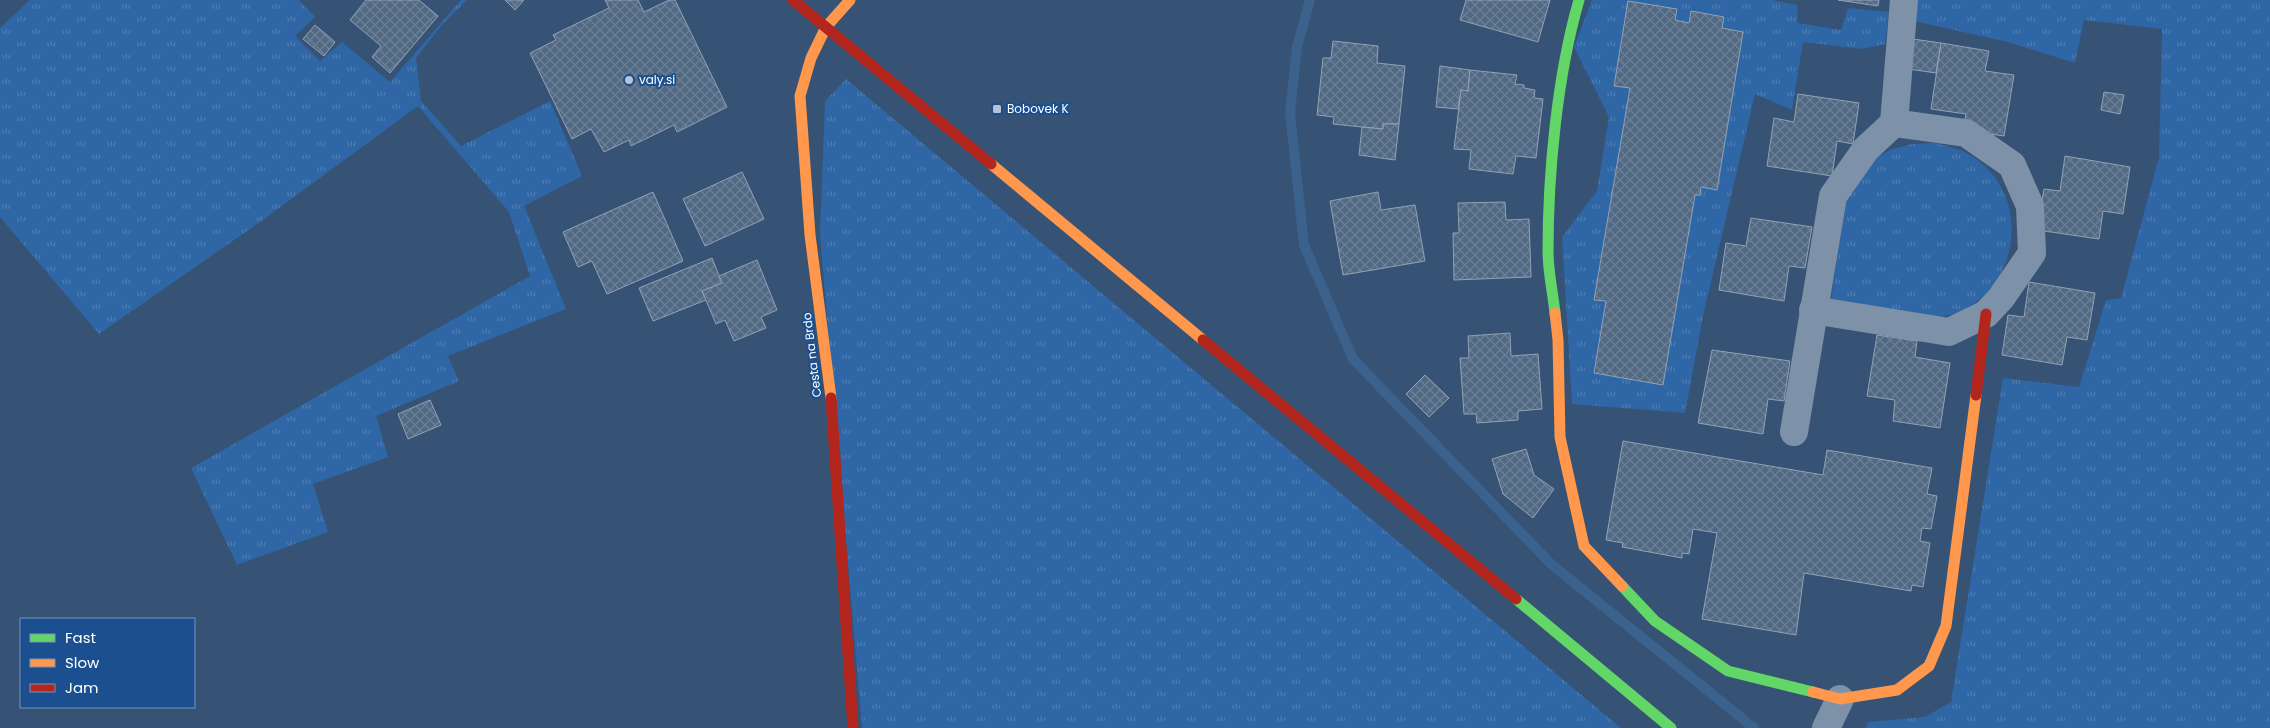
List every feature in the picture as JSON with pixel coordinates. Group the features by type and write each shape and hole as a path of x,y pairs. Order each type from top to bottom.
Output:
{"street":[{"path":"793,0 1671,728"},
{"name":"Cesta na Brdo","path":"850,0 826,27 811,58 800,96 810,235 830,390 853,728"},
{"path":"1579,0 1567,41 1553,155 1548,254 1558,340 1560,437 1584,546 1655,621 1728,671 1840,699 1897,690 1929,666 1946,626 1986,314"},
{"path":"1794,432 1833,196 1866,150 1894,122 1904,0"},
{"path":"1813,310 1949,332 1986,314 2001,298 2032,253 2030,206 2012,165 1966,133 1894,122"},
{"path":"1826,728 1840,699"}],"green space":[{"path":"30,0 299,0 315,17 295,36 320,61 342,42 390,82 461,0 467,0 441,26 416,58 421,101 461,146 550,101 582,176 524,206 566,309 448,356 459,381 376,416 388,457 313,484 328,532 237,565 191,468 530,276 509,212 418,106 260,222 99,334 0,217 0,28"},
{"path":"1592,0 1772,0 1797,5 1798,23 1841,30 1848,8 1889,12 1885,44 1862,49 1803,42 1792,110 1755,94 1703,316 1685,413 1572,404 1562,237 1597,191 1609,117 1574,47"},
{"path":"1906,0 2270,0 2270,728 1866,728 1868,722 1925,717 1951,702 2003,378 2079,387 2106,300 2121,298 2159,157 2162,29 2084,20 2075,63 2008,42 1905,19"},
{"path":"846,79 1621,728 862,728 820,235 825,101"},
{"path":"1934,143 1959,150 1973,157 1993,175 2006,198 2011,223 2010,248 2001,272 1987,293 1966,308 1940,317 1831,300 1847,192 1874,159 1892,149 1912,144"}],"building":[{"path":"366,0 419,0 438,16 390,73 372,57 381,46 350,20"},
{"path":"505,0 524,0 515,10"},
{"name":"valy.si","path":"605,0 638,0 644,12 669,0 675,0 727,107 677,132 674,125 631,146 629,140 604,152 591,129 572,139 530,53 556,40 553,35 609,8"},
{"path":"1466,0 1550,0 1538,42 1460,20"},
{"path":"1838,0 1879,0 1878,6"},
{"path":"1628,1 1677,9 1675,20 1689,23 1691,11 1724,17 1722,28 1743,32 1717,190 1701,187 1700,195 1695,195 1663,385 1594,373 1606,301 1594,300 1630,88 1614,86"},
{"path":"315,25 335,42 324,56 303,39"},
{"path":"1913,39 1941,43 1936,73 1908,69"},
{"path":"1333,41 1378,46 1377,63 1405,66 1399,124 1383,124 1383,129 1333,124 1334,117 1317,115 1323,58 1331,58"},
{"path":"1941,43 1989,51 1985,71 2014,75 2004,136 1963,130 1966,114 1931,109"},
{"path":"1440,66 1470,70 1468,91 1461,90 1458,109 1436,107"},
{"path":"1470,70 1517,75 1515,84 1524,85 1524,88 1535,90 1534,98 1543,99 1536,158 1516,156 1513,174 1469,169 1471,150 1454,149 1461,90 1468,91"},
{"path":"2104,92 2124,95 2120,114 2101,110"},
{"path":"1798,94 1859,103 1853,144 1837,141 1832,176 1767,166 1774,118 1794,122"},
{"path":"1383,124 1399,124 1395,160 1359,155 1362,127 1383,129"},
{"path":"2065,156 2130,167 2123,214 2103,211 2099,239 2037,230 2044,189 2060,191"},
{"path":"742,172 764,219 705,246 683,199"},
{"path":"653,192 683,261 607,294 592,261 578,267 563,232"},
{"path":"1378,192 1381,210 1415,205 1425,261 1343,275 1330,201"},
{"path":"1505,202 1506,220 1529,219 1531,277 1454,280 1453,233 1459,233 1458,203"},
{"path":"1751,218 1812,227 1805,268 1789,266 1784,301 1719,290 1726,243 1746,246"},
{"path":"712,258 722,283 702,291 706,300 653,321 639,288"},
{"path":"757,260 777,310 761,317 766,328 734,341 725,320 716,324 702,291 722,283 719,276"},
{"path":"2029,282 2095,293 2087,340 2067,337 2062,365 2002,355 2008,315 2024,317"},
{"path":"1510,333 1511,356 1538,354 1542,409 1518,411 1518,420 1477,423 1476,414 1464,414 1460,358 1469,358 1468,336"},
{"path":"1877,335 1917,341 1915,357 1950,363 1940,428 1893,421 1895,400 1867,396"},
{"path":"1712,350 1790,361 1784,401 1768,399 1763,434 1698,423"},
{"path":"1425,375 1449,398 1429,417 1406,394"},
{"path":"430,400 441,425 408,439 398,414"},
{"path":"1623,441 1823,475 1827,450 1932,468 1927,494 1937,496 1931,529 1922,528 1920,541 1930,543 1923,587 1912,585 1911,591 1804,573 1796,635 1702,619 1717,533 1693,529 1689,554 1682,553 1682,558 1622,547 1623,543 1606,540"},
{"path":"1526,449 1534,475 1554,489 1533,518 1503,494 1492,459"}],"waterway":[{"path":"1310,0 1297,47 1290,113 1304,245 1353,359 1551,564 1754,728"}],"traffic: fast":[{"path":"1555,313 1548,252 1552,158 1565,60 1579,0"},
{"path":"1622,586 1655,621 1728,671 1813,692"},
{"path":"1516,599 1671,728"}],"traffic: slow":[{"path":"831,398 810,235 800,96 811,58 826,27 850,0"},
{"path":"991,164 1203,340"},
{"path":"1555,313 1558,340 1560,437 1584,546 1622,586"},
{"path":"1813,692 1840,699 1897,690 1929,666 1946,626 1976,395"}],"traffic: jam":[{"path":"793,0 991,164"},
{"path":"1976,395 1986,314"},
{"path":"1203,340 1516,599"},
{"path":"831,398 853,728"}],"place":[{"name":"valy.si","path":"629,80"},
{"name":"Bobovek K","path":"997,109"}]}
